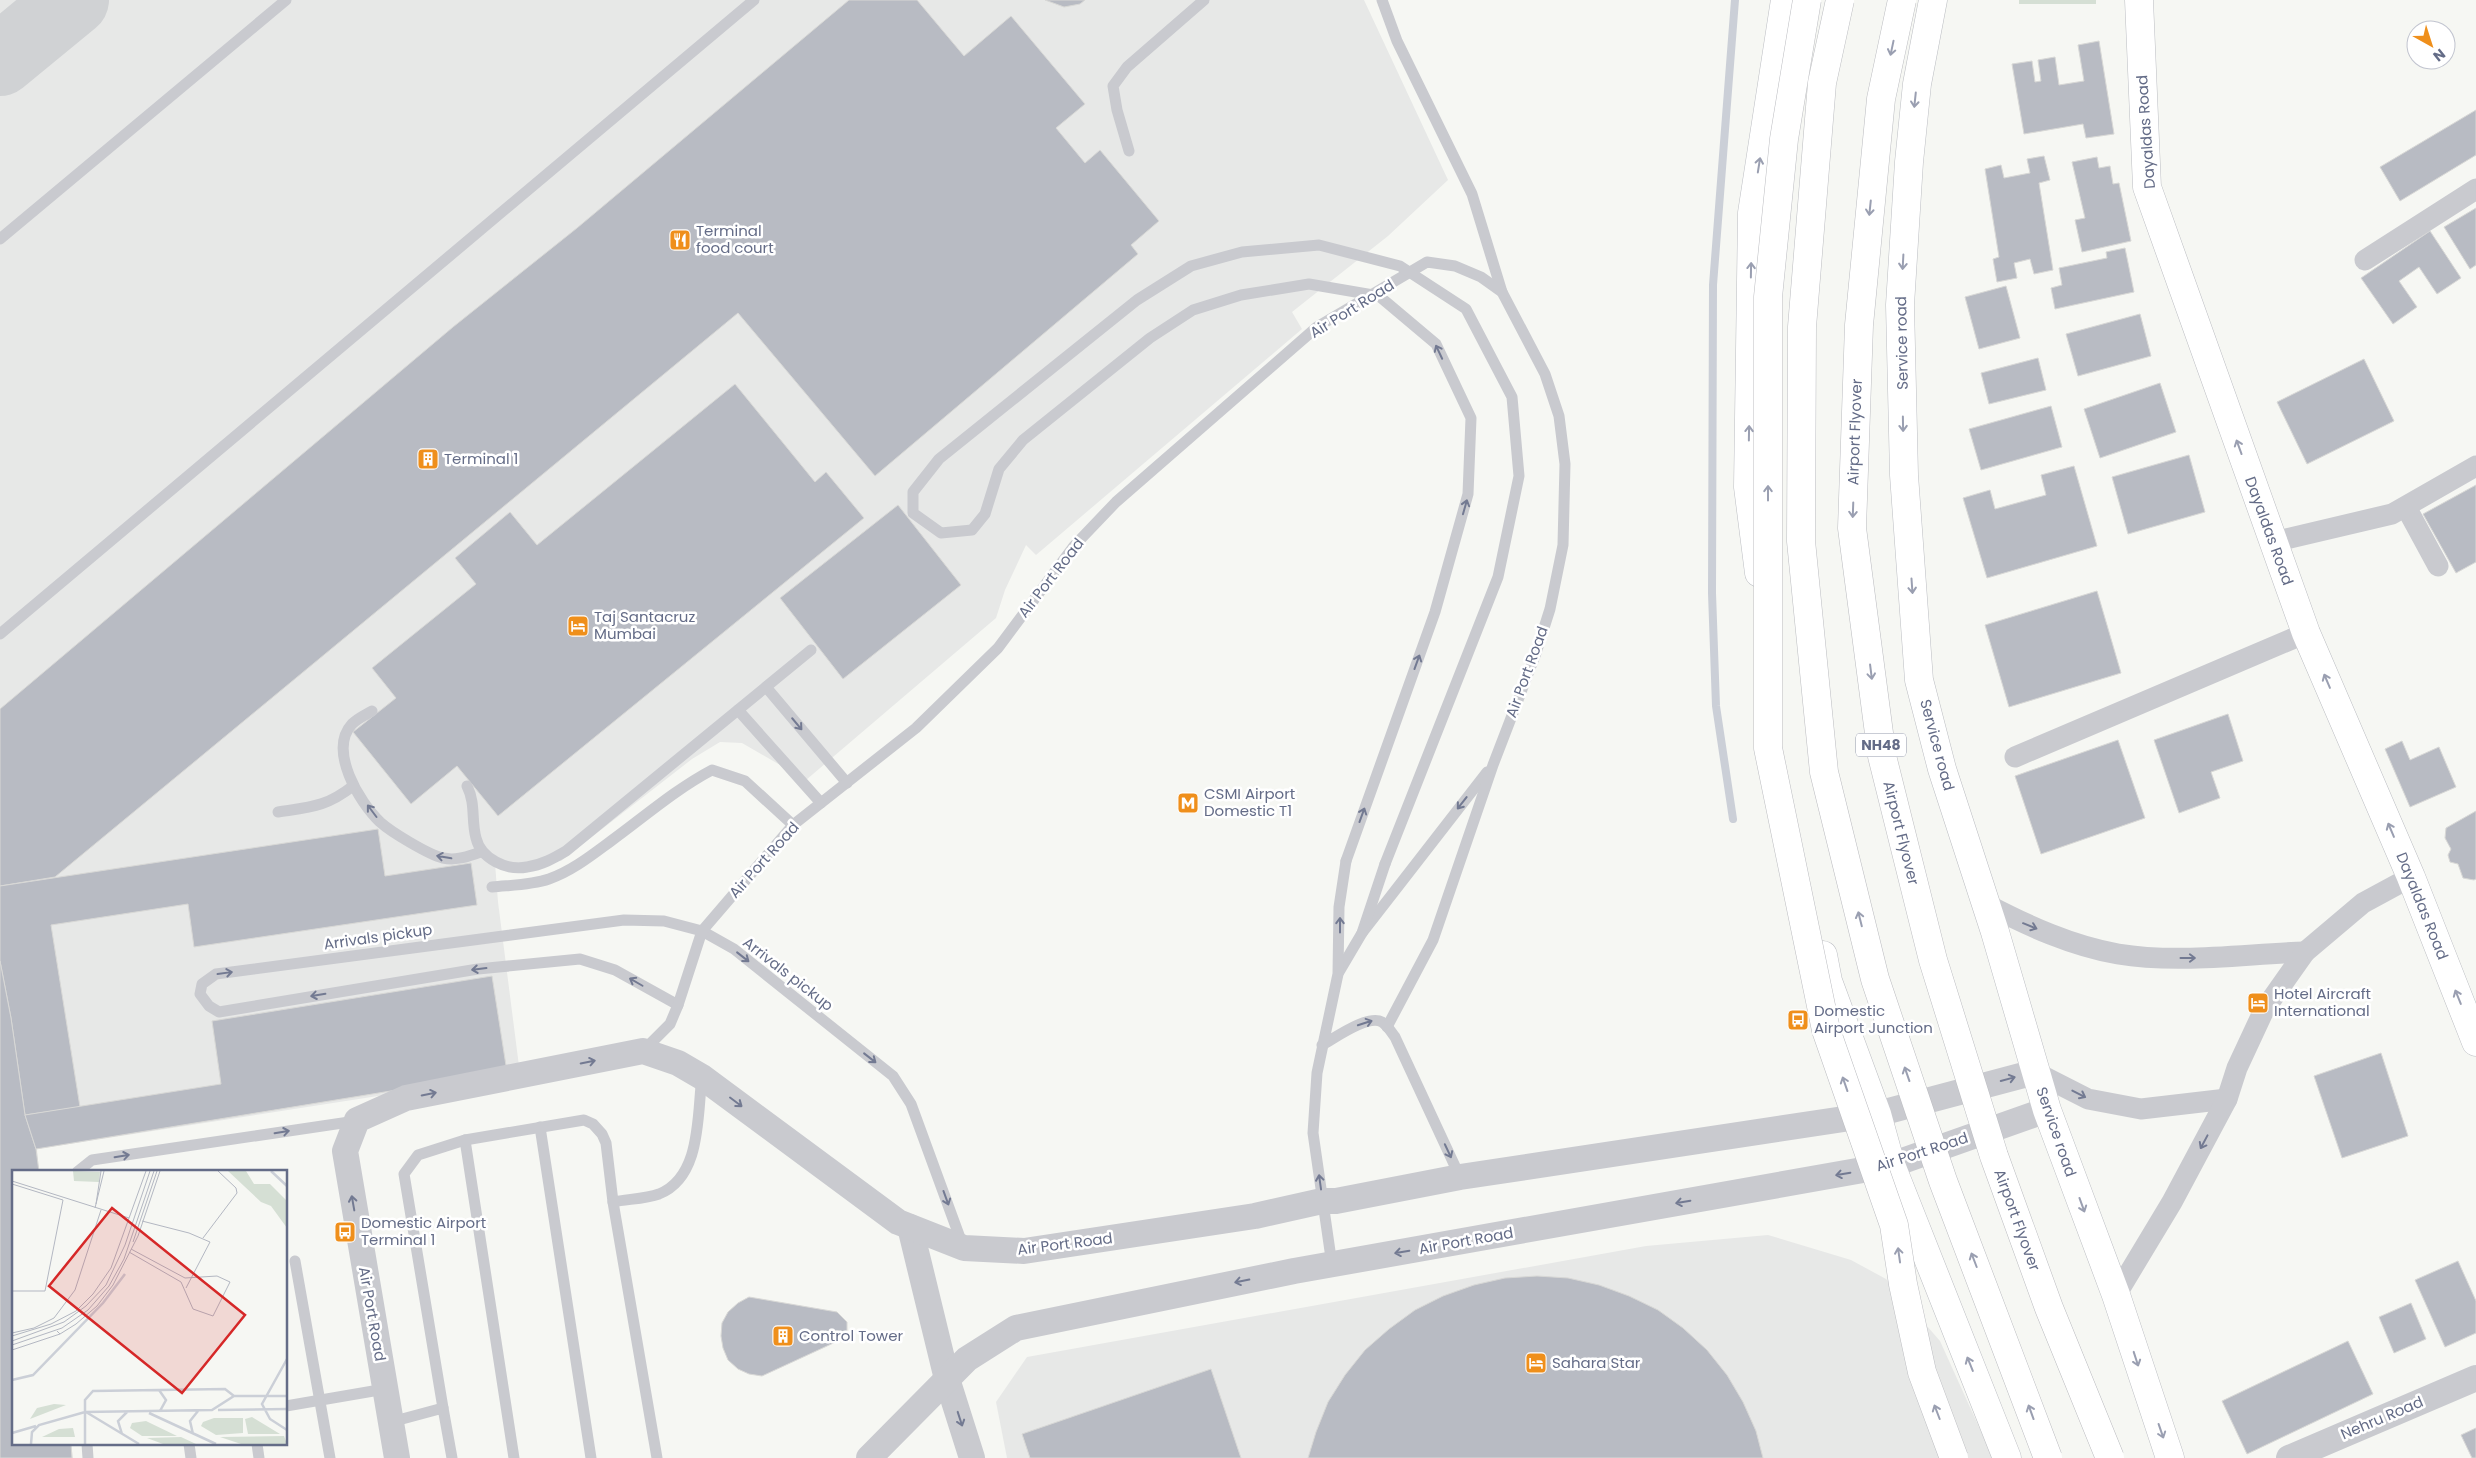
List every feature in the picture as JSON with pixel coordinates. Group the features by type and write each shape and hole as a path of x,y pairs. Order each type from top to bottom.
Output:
{"main road":[{"path":"1785,0 1752,214 1748,487 1788,788 1828,981 1876,1114 1890,1165 2007,1458"},
{"path":"1807,0 1784,139 1768,297 1768,748 1826,1030 1894,1225 1903,1284 1922,1372 1954,1458"},
{"path":"1840,0 1822,83 1802,327 1801,541 1824,772 1875,978 1943,1181 2048,1458"},
{"name":"Airport Flyover","path":"1902,0 1881,99 1859,324 1852,528 1882,756 1933,960 1994,1156 2049,1308 2110,1458"},
{"name":"Service road","path":"1933,0 1917,84 1908,172 1900,305 1904,475 1919,680 1942,769 1986,904 2047,1110 2116,1296 2170,1458"},
{"name":"Dayaldas Road","path":"2139,0 2146,187 2306,633 2411,877 2476,1042"}],"street":[{"path":"2364,260 2476,189"},
{"path":"2273,542 2392,514 2476,466"},
{"path":"2406,507 2438,566"},
{"path":"2015,757 2306,633"},
{"path":"2116,1296 2172,1202 2227,1099 2237,1068 2264,1010 2305,952 2363,903 2411,877"},
{"path":"1986,904 2032,928 2065,940 2118,954 2160,958 2205,958 2305,952"},
{"name":"Air Port Road","path":"643,1051 678,1063 702,1077 898,1222 964,1248 1024,1251 1255,1216 1322,1201 1336,1201 1460,1177 1876,1114 2035,1072"},
{"path":"357,1120 406,1098 643,1051"},
{"path":"2035,1072 2088,1099 2141,1108 2227,1099"},
{"name":"Air Port Road","path":"869,1458 967,1360 1016,1328 1332,1264 1890,1165 2047,1110"},
{"name":"Air Port Road","path":"357,1120 345,1151 397,1458"},
{"path":"910,1227 947,1379 972,1458"},
{"name":"Nehru Road","path":"2304,1455 2476,1378"}],"lane":[{"path":"0,239 286,0"},
{"path":"0,634 754,0"},
{"path":"1129,150 1117,110 1114,86 1127,67 1204,0"},
{"path":"1382,0 1397,41 1472,194 1502,292"},
{"path":"1332,1264 1313,1134 1317,1073 1338,974 1339,907 1346,861 1435,612 1468,494 1471,418 1436,344 1379,296 1310,284 1241,295 1193,310 1150,338 1023,440 999,469 985,514 972,530 941,533 913,513 913,492 939,459 1137,300 1191,266 1242,252 1319,245 1400,266 1466,309 1512,397 1519,476 1498,577 1385,864 1362,933"},
{"name":"Air Port Road","path":"678,1005 702,931 793,825 916,728 998,648 1074,546 1116,502 1317,327 1427,262 1455,266 1482,277 1502,292 1545,374 1559,416 1565,464 1564,545 1550,609 1536,653 1493,765 1433,940 1387,1027"},
{"path":"467,786 474,808 475,838 481,852 492,861 525,868 554,858 566,851 811,650"},
{"path":"766,686 847,783"},
{"path":"738,710 822,803"},
{"path":"372,711 351,725 344,738 342,754 353,786 380,822 430,854 444,858 461,859 481,852"},
{"path":"1338,974 1362,933 1493,765"},
{"path":"492,886 529,884 550,878 570,869 590,857 693,780 712,770 745,782 793,825"},
{"path":"278,812 322,805 336,800 353,786"},
{"name":"Arrivals pickup","path":"678,1005 615,970 580,959 478,969 219,1012 209,1006 200,994 202,984 216,974 624,920 664,921 702,931 734,949 893,1076 911,1104 964,1248"},
{"path":"643,1051 670,1024 678,1005"},
{"path":"1322,1045 1371,1020 1381,1022 1387,1027 1395,1037 1460,1177"},
{"path":"613,1202 659,1194 673,1185 684,1173 692,1154 702,1077"},
{"path":"80,1170 92,1160 357,1120"},
{"path":"452,1458 404,1174 418,1155 465,1140 584,1120 593,1124 602,1134 606,1143 613,1202 657,1458"},
{"path":"540,1127 591,1458"},
{"path":"465,1140 514,1458"},
{"path":"294,1261 330,1458"},
{"path":"288,1406 385,1389"},
{"path":"391,1422 444,1408"}],"shaded area":[{"path":"0,0 1364,0 1448,180 1388,236 1292,312 1302,329 1036,555 1026,545 1005,590 996,618 806,780 742,743 720,742 692,759 561,861 495,863 498,902 520,1074 37,1149 39,1170 12,1170 12,1446 71,1446 73,1458 0,1458"},
{"path":"2019,0 2096,0 2096,4 2019,4"},
{"path":"1768,1235 1851,1260 1886,1279 1940,1341 1993,1458 1007,1458 996,1402 1027,1357 1646,1246"}],"building":[{"name":"Terminal 1","path":"849,0 917,0 964,56 1011,16 1085,104 1056,128 1085,163 1100,150 1159,221 1131,245 1138,254 875,476 738,313 55,877 0,886 0,709 453,327 577,228"},
{"path":"1045,0 1085,0 1080,4 1064,7"},
{"path":"2099,41 2114,134 2086,138 2083,124 2024,134 2012,64 2032,61 2035,82 2041,81 2038,60 2055,57 2059,85 2084,81 2078,45"},
{"path":"2476,110 2476,155 2400,201 2380,167"},
{"path":"2044,156 2050,180 2039,183 2053,270 2034,274 2030,259 2014,263 2017,278 1997,282 1993,259 1999,257 1985,169 2001,165 2004,178 2030,173 2027,159"},
{"path":"2097,157 2099,168 2110,166 2113,184 2119,183 2131,241 2082,252 2075,220 2085,218 2072,162"},
{"path":"2476,208 2476,265 2470,269 2444,227"},
{"path":"2430,231 2461,278 2437,294 2419,267 2399,281 2417,307 2393,324 2361,278"},
{"path":"2125,248 2134,292 2055,309 2051,288 2062,285 2059,268 2107,258 2106,252"},
{"path":"2006,286 2020,338 1979,349 1965,297"},
{"path":"2140,314 2151,356 2078,376 2066,334"},
{"path":"2038,358 2046,390 1989,404 1981,373"},
{"path":"2364,359 2394,421 2307,464 2277,402"},
{"path":"2160,383 2176,432 2100,458 2084,409"},
{"name":"Taj Santacruz Mumbai","path":"735,384 815,482 826,472 864,518 498,816 457,766 411,804 353,732 396,698 372,668 476,584 455,558 510,512 537,545"},
{"path":"2051,406 2062,447 1981,470 1969,429"},
{"path":"2189,455 2205,512 2128,534 2112,477"},
{"path":"2074,466 2097,546 1987,578 1963,498 1990,490 1995,509 2046,495 2041,475"},
{"path":"2476,485 2476,562 2456,573 2423,514"},
{"path":"898,505 961,585 843,679 780,598"},
{"path":"2097,591 2121,673 2009,707 1985,625"},
{"path":"2228,714 2243,761 2211,772 2220,798 2179,813 2154,740"},
{"path":"2118,740 2145,818 2041,854 2015,776"},
{"path":"2402,741 2410,760 2439,747 2456,787 2410,807 2385,749"},
{"path":"2476,811 2476,879 2474,880 2463,878 2458,864 2450,862 2448,855 2451,849 2445,838 2446,828"},
{"path":"378,829 385,876 471,863 477,905 194,947 188,904 51,925 80,1107 25,1115 11,1018 0,961 0,886"},
{"path":"0,961 11,1018 25,1115 36,1149 39,1170 12,1170 12,1446 71,1446 72,1458 0,1458"},
{"path":"492,976 507,1072 36,1149 25,1115 221,1084 212,1021"},
{"path":"2381,1053 2408,1136 2342,1158 2314,1076"},
{"path":"2458,1261 2476,1301 2476,1333 2445,1347 2415,1280"},
{"name":"Sahara Star","path":"1537,1276 1568,1278 1599,1285 1629,1296 1658,1310 1683,1328 1707,1350 1727,1375 1743,1402 1756,1431 1763,1458 1308,1458 1328,1402 1345,1375 1365,1350 1389,1329 1415,1310 1443,1296 1474,1285 1505,1278"},
{"name":"Control Tower","path":"749,1297 837,1312 847,1322 847,1332 840,1340 762,1376 749,1374 738,1369 728,1360 721,1336 722,1323 728,1312 738,1303"},
{"path":"2411,1303 2426,1339 2394,1353 2379,1317"},
{"path":"2348,1341 2373,1394 2247,1454 2222,1401"},
{"path":"1211,1369 1241,1458 1030,1458 1022,1434"},
{"path":"2476,1428 2476,1458 2472,1458 2461,1435"}],"waterway":[{"path":"1733,819 1716,706 1712,593 1713,285 1735,0"}],"taxiway":[{"path":"0,60 73,0"}],"place":[{"name":"Terminal food court","path":"680,240"},
{"name":"Terminal 1","path":"428,459"},
{"name":"Taj Santacruz Mumbai","path":"578,626"},
{"name":"CSMI Airport Domestic T1","path":"1188,803"},
{"name":"Hotel Aircraft International","path":"2258,1003"},
{"name":"Domestic Airport Junction","path":"1798,1020"},
{"name":"Domestic Airport Terminal 1","path":"345,1232"},
{"name":"Control Tower","path":"783,1336"},
{"name":"Sahara Star","path":"1536,1363"}]}
